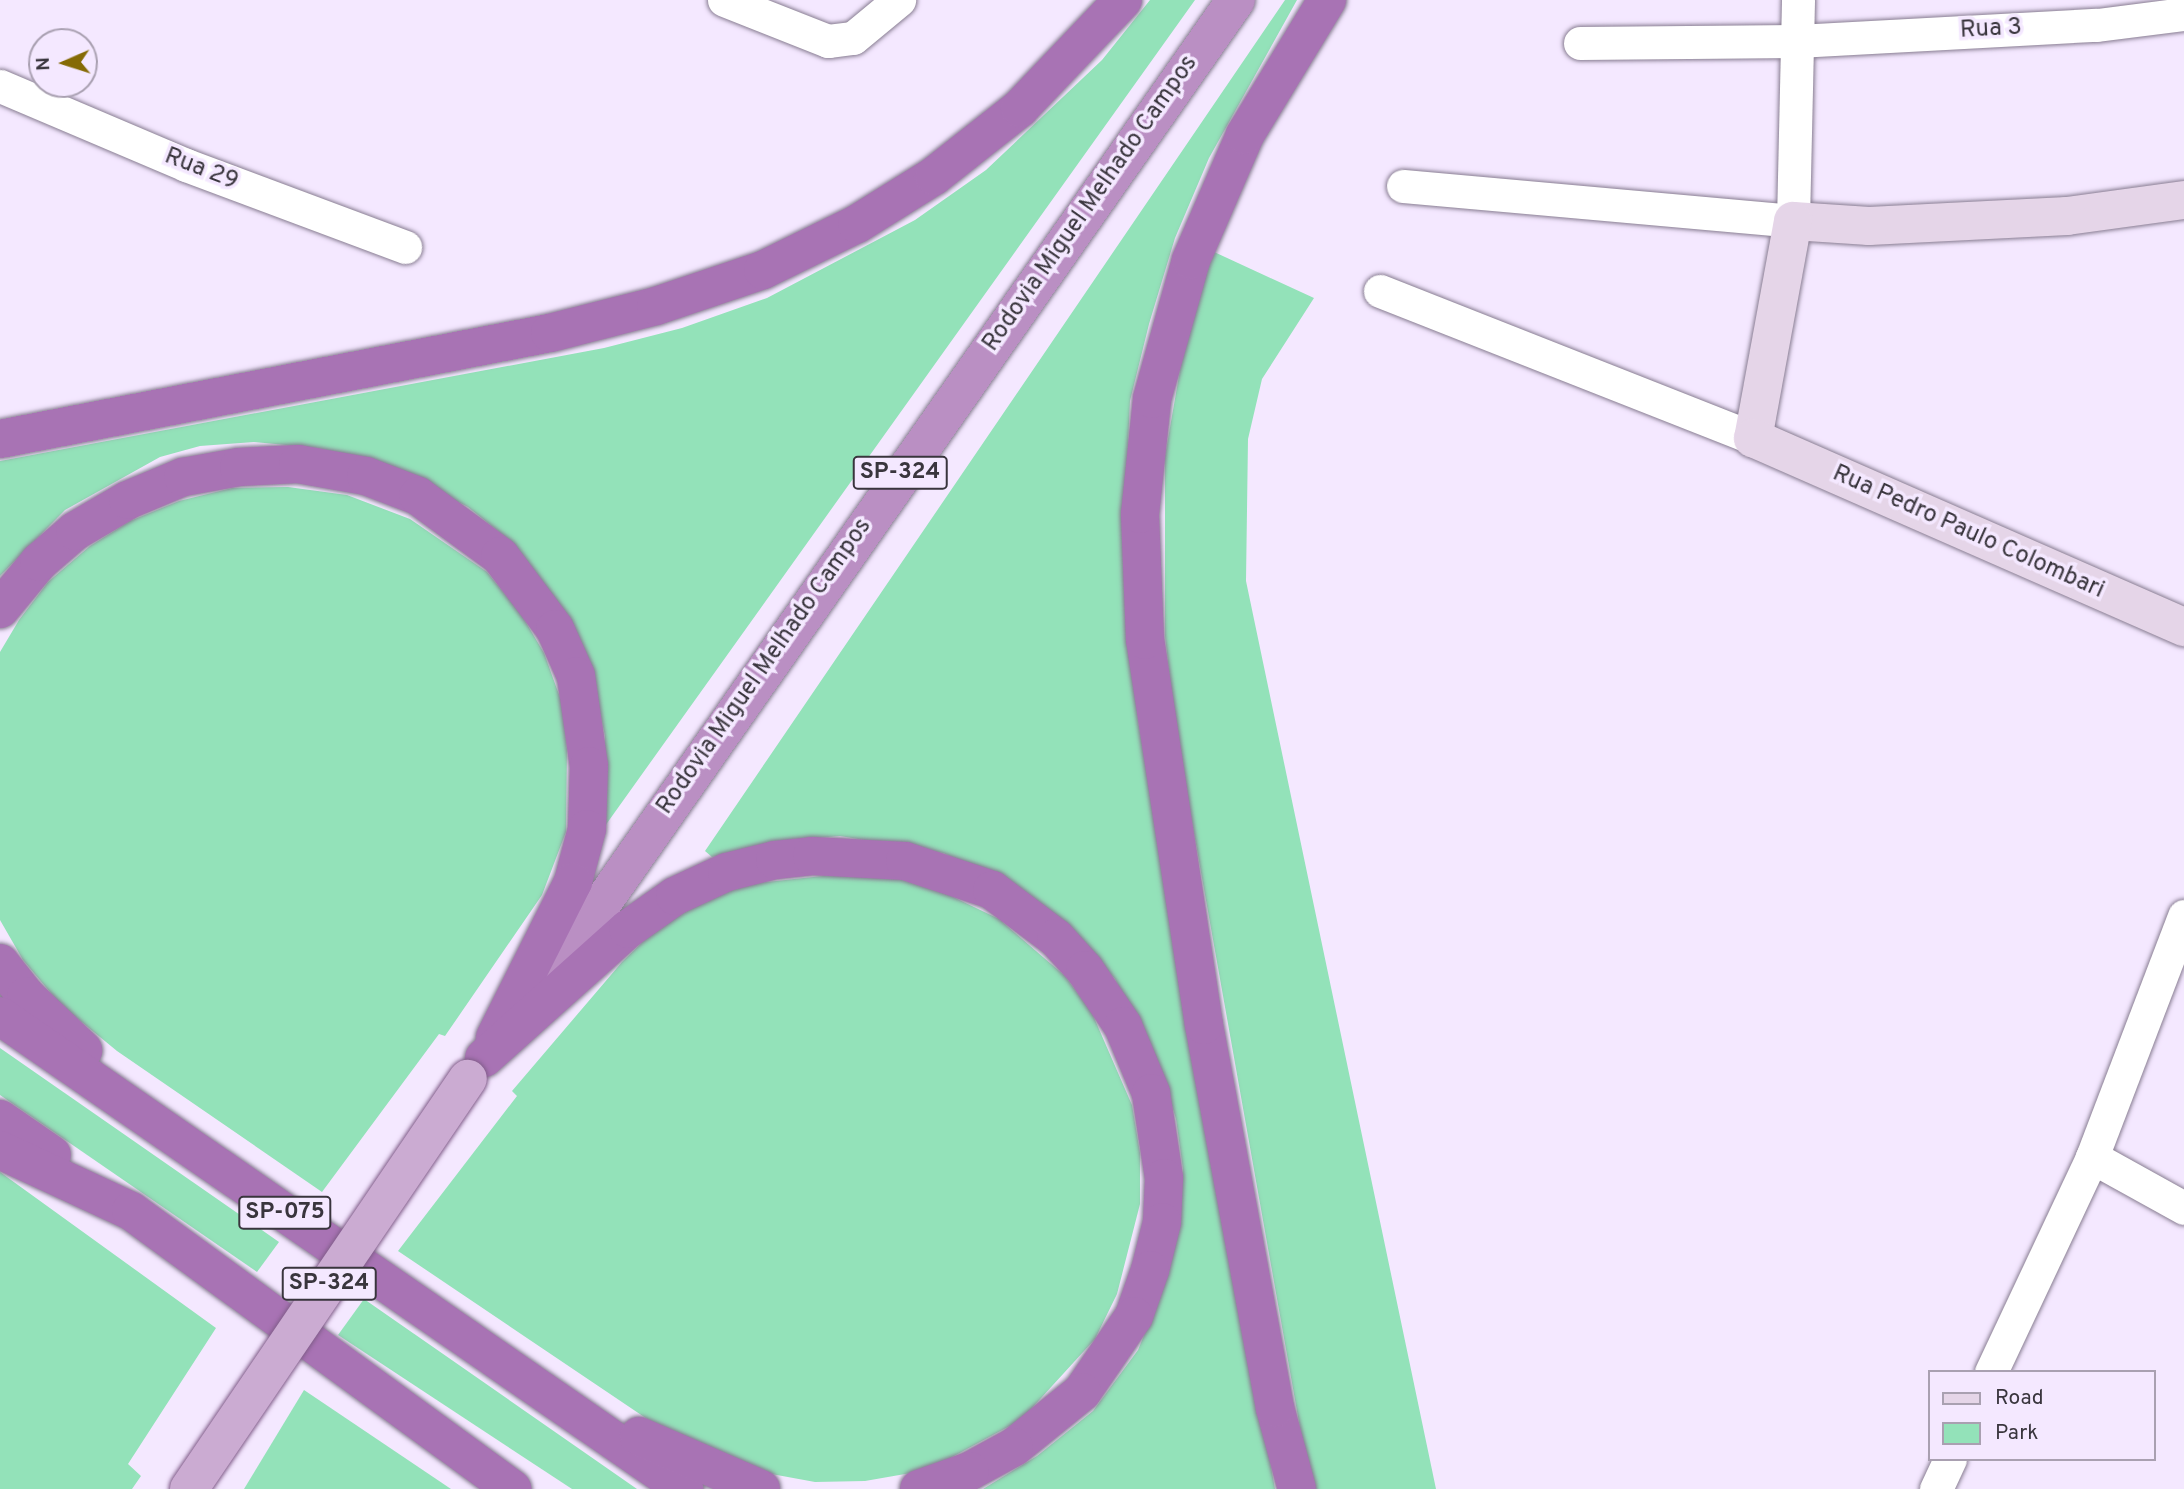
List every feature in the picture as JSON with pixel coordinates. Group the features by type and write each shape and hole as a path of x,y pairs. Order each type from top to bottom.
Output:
{"highway":[{"path":"0,439 550,334 656,306 764,270 857,224 934,176 1020,108 1123,0"},
{"name":"Rodovia Miguel Melhado Campos","path":"476,1068 570,949 1236,0"},
{"path":"1297,1489 1275,1408 1204,1025 1144,640 1140,514 1152,399 1191,260 1245,135 1327,0"},
{"path":"0,609 39,562 75,531 128,500 183,477 239,467 298,464 366,476 418,496 500,556 555,629 576,677 589,766 587,829 573,882 476,1068"},
{"path":"476,1068 628,929 674,896 727,872 775,860 837,856 905,861 992,890 1056,938 1085,970 1116,1016 1136,1052 1150,1093 1164,1178 1161,1222 1150,1270 1134,1316 1082,1392 1014,1447 970,1471 919,1489"},
{"path":"0,964 26,996 177,1138"},
{"name":"SP-075","path":"0,1016 684,1489"},
{"path":"0,1119 131,1211 512,1489"},
{"path":"0,1150 131,1211"},
{"path":"554,1398 761,1489"}],"main road":[{"path":"1753,438 1793,221 1869,226 2067,216 2184,200"},
{"name":"Rua Pedro Paulo Colombari","path":"1753,438 2184,627"},
{"name":"Rodovia Miguel Melhado Campos","path":"189,1489 476,1068"}],"street":[{"path":"724,0 816,40 853,38 899,0"},
{"path":"1404,186 1793,221 1798,0"},
{"name":"Rua 3","path":"1580,43 1797,41 2097,25 2184,14"},
{"name":"Rua 29","path":"0,86 187,165 405,247"},
{"path":"1380,291 1753,438"},
{"path":"1992,1370 2092,1157 2184,916"},
{"path":"2092,1157 2184,1208"},
{"path":"1936,1489 1949,1461"}],"green space":[{"path":"1150,0 1195,0 605,826 605,736 595,689 561,608 508,539 468,507 380,462 318,448 254,442 200,446 160,457 65,510 0,576 0,461 604,348 682,328 767,298 915,220 986,170 1102,60"},
{"path":"1285,0 1297,0 1209,158 1175,238 1149,324 1130,401 1123,555 1138,721 1275,1489 983,1489 1037,1456 1093,1411 1138,1350 1165,1284 1178,1227 1183,1169 1176,1119 1163,1076 1115,979 1081,941 993,874 943,853 840,836 782,841 712,857 705,851"},
{"path":"1212,251 1314,298 1262,379 1248,439 1246,581 1436,1489 1314,1489 1302,1439 1176,732 1165,636 1165,456 1183,353"},
{"path":"288,487 347,495 410,519 487,572 521,614 544,653 562,703 567,750 566,832 542,895 445,1036 439,1034 322,1192 117,1051 61,1005 23,960 0,920 0,652 19,620 48,582 90,546 130,521 179,501 232,488"},
{"path":"850,873 899,879 949,895 999,919 1065,976 1092,1013 1132,1105 1140,1153 1140,1204 1117,1294 1095,1339 1021,1420 928,1470 865,1481 815,1482 761,1472 665,1431 398,1251 517,1096 512,1091 622,962 656,929 701,903 748,884"},
{"path":"0,1048 279,1242 257,1272 0,1095"},
{"path":"0,1172 216,1328 128,1464 141,1476 132,1489 0,1489"},
{"path":"364,1299 637,1489 572,1489 338,1335"},
{"path":"304,1390 451,1489 244,1489"}]}
